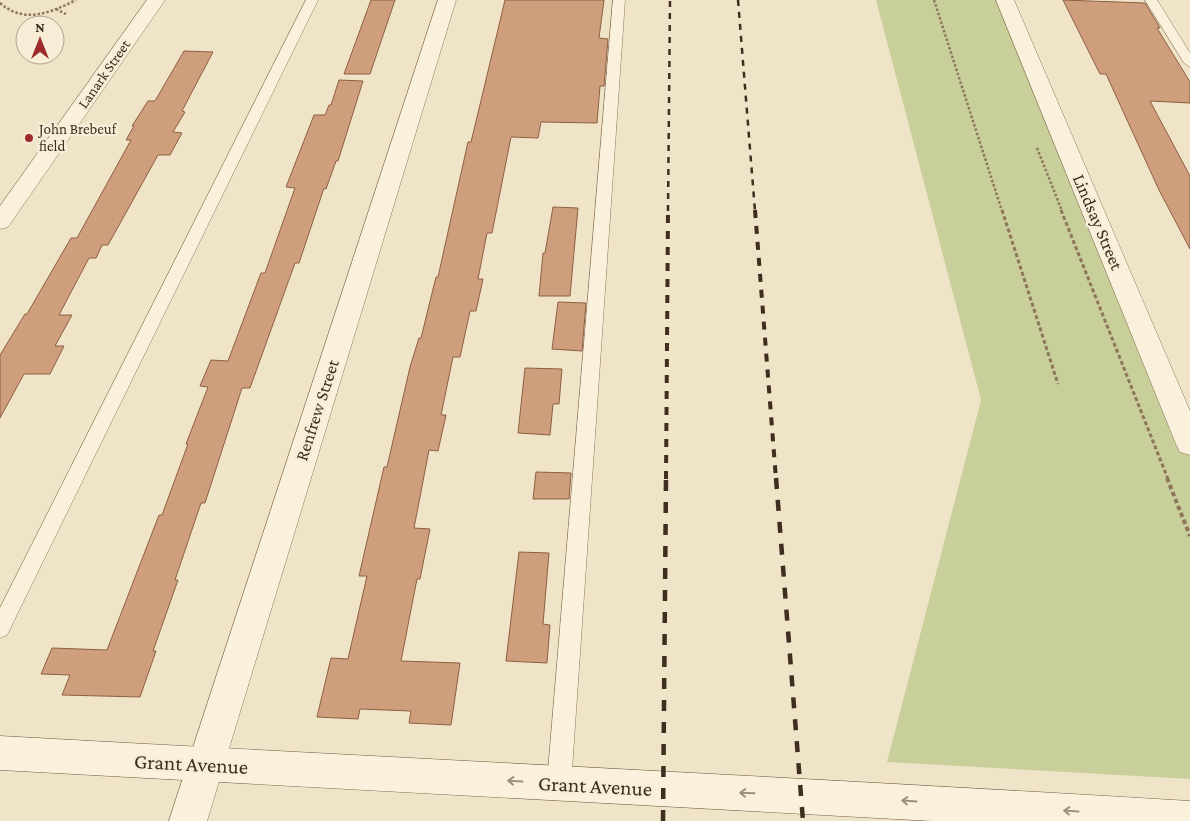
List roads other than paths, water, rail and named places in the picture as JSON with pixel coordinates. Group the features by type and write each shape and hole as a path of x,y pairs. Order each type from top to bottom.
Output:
{"street":[{"name":"Lanark Street","path":"0,222 156,0"},
{"name":"Renfrew Street","path":"188,821 204,765 447,0"},
{"name":"Lindsay Street","path":"1005,0 1190,444"},
{"name":"Grant Avenue","path":"0,753 663,790 801,795 1190,819"}],"lane":[{"path":"0,630 312,0"},
{"path":"559,784 619,0"},
{"path":"1151,0 1190,63"}],"railway":[{"path":"668,211 670,0"},
{"path":"738,0 755,211"},
{"path":"666,479 668,210"},
{"path":"755,210 776,479"},
{"path":"663,821 666,478"},
{"path":"776,478 803,821"}],"place":[{"name":"John Brebeuf field","path":"29,138"}]}
